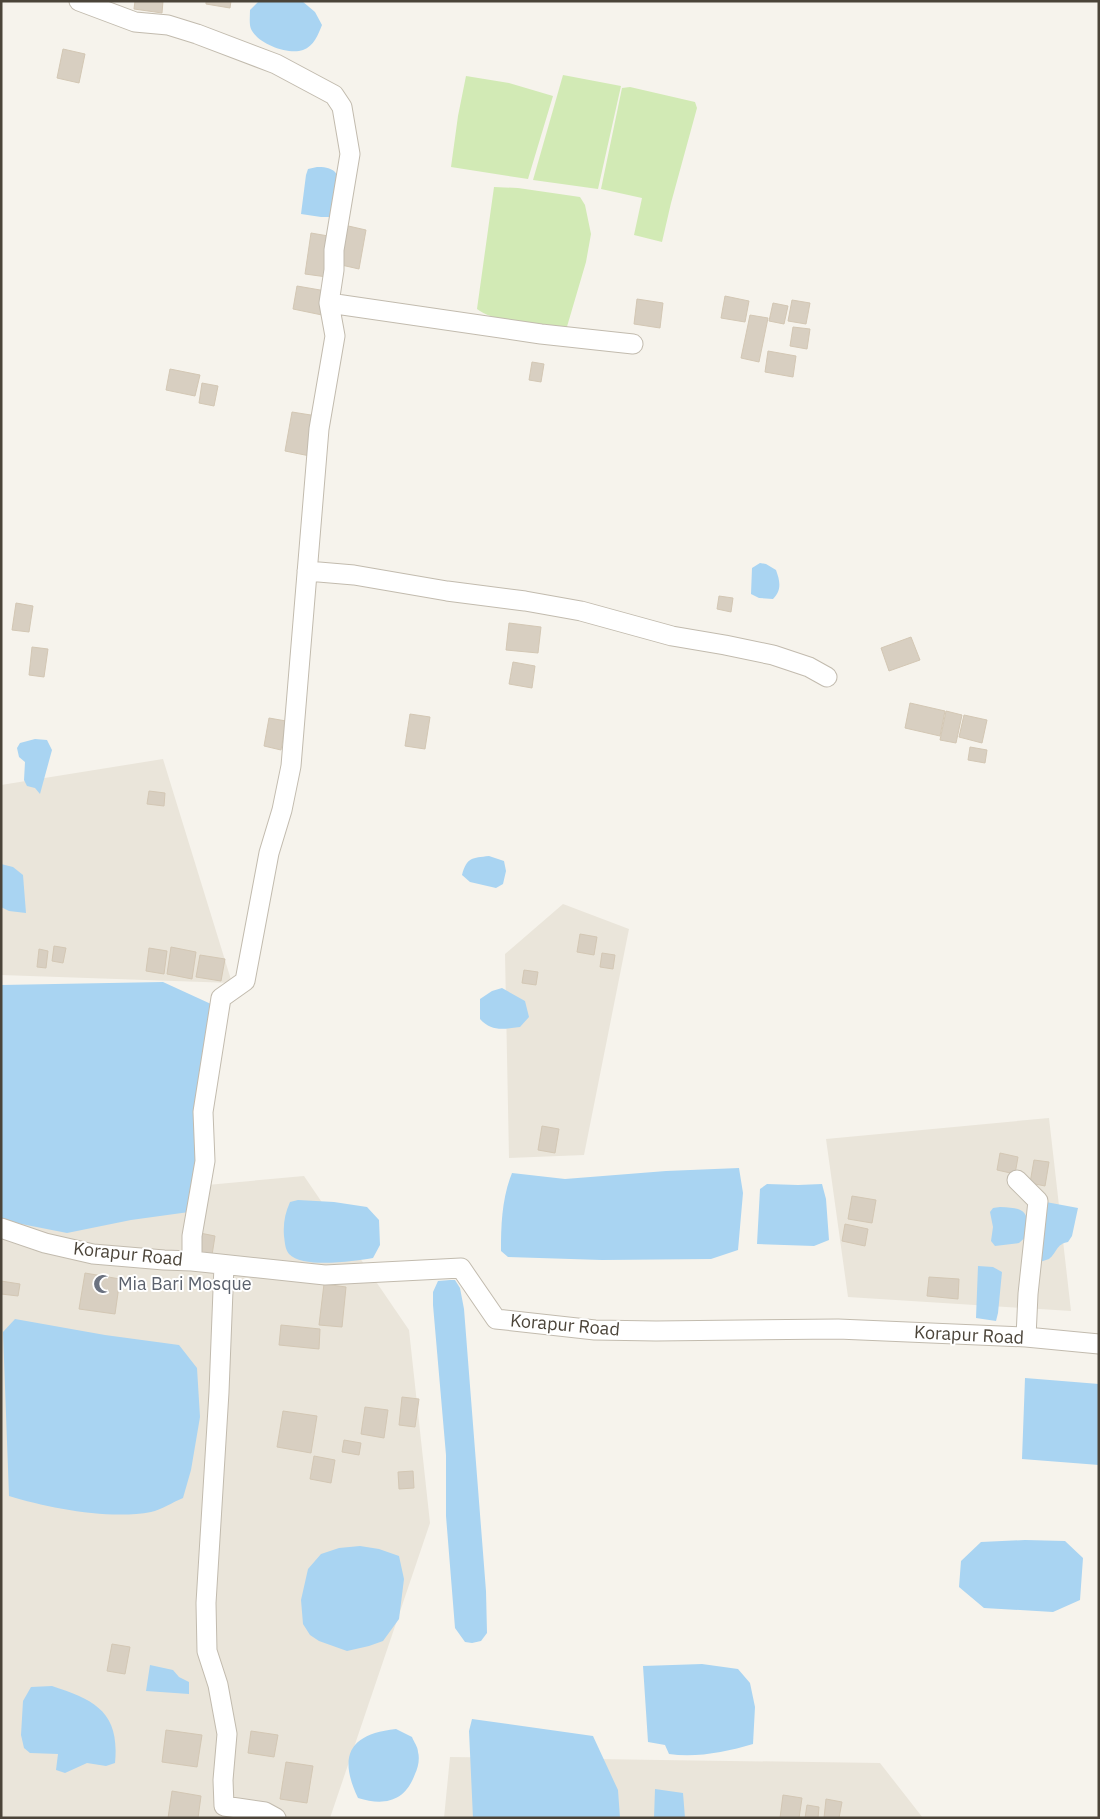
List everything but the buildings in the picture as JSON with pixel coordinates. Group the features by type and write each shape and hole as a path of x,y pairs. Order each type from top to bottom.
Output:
{"street":[{"path":"80,1 135,22 168,25 197,34 276,64 334,95 342,108 350,154 334,250 334,270 329,303 335,336 318,429 291,766 282,810 269,852 245,981 221,998 203,1112 205,1161 192,1236 192,1261"},
{"path":"329,303 541,334 633,344"},
{"path":"307,571 354,575 447,591 525,601 581,612 672,636 773,655 809,668 827,677"},
{"path":"1017,1180 1038,1201 1028,1294 1026,1337"},
{"name":"Korapur Road","path":"1,1228 45,1243 94,1254 192,1261 325,1275 461,1268 496,1319 596,1330 838,1329 1026,1337 1099,1344"},
{"path":"224,1265 219,1392 206,1602 208,1651 218,1685 227,1734 223,1780 224,1806 264,1812 276,1818"}],"shaded area":[{"path":"163,759 232,983 1,975 1,785"},
{"path":"563,904 629,929 584,1155 509,1158 505,954"},
{"path":"1049,1118 1071,1311 848,1297 826,1139"},
{"path":"304,1176 409,1330 430,1523 330,1818 1,1818 1,1204"},
{"path":"450,1757 880,1763 923,1818 444,1818"}],"green space":[{"path":"563,75 621,86 598,189 533,180"},
{"path":"466,76 509,83 553,96 528,179 451,167"},
{"path":"630,87 695,102 697,108 662,242 634,235 642,198 601,189 622,88"},
{"path":"494,187 518,188 580,197 585,205 591,234 586,262 566,330 507,321 485,314 477,309"}],"water":[{"path":"259,1 302,1 315,12 322,25 313,43 303,50 290,51 274,47 260,39 251,29 250,22 250,10"},
{"path":"317,167 328,168 334,171 338,177 338,191 332,217 301,214 308,169"},
{"path":"760,563 776,570 779,585 778,592 773,599 759,598 751,594 752,568"},
{"path":"35,739 47,740 52,750 40,794 35,788 27,786 24,780 25,762 19,757 17,748 20,743"},
{"path":"489,856 504,861 506,871 503,884 496,888 470,882 462,875 468,862 478,857"},
{"path":"1,864 13,867 23,875 26,913 9,911 1,907"},
{"path":"163,982 211,1004 202,1058 198,1161 189,1212 131,1220 67,1233 1,1220 1,985"},
{"path":"502,988 525,1001 529,1017 520,1027 493,1028 480,1019 480,999 492,991"},
{"path":"739,1168 743,1193 738,1250 711,1259 602,1260 508,1257 501,1251 503,1211 512,1173 565,1179 666,1171"},
{"path":"767,1184 822,1184 826,1199 829,1240 814,1246 757,1244 760,1189"},
{"path":"298,1200 334,1202 367,1207 379,1220 380,1245 373,1258 317,1263 296,1259 289,1254 284,1236 285,1219 290,1202"},
{"path":"1046,1202 1078,1208 1072,1236 1068,1242 1059,1247 1049,1259 1040,1262"},
{"path":"993,1208 1019,1209 1025,1215 1029,1234 1019,1243 995,1246 991,1241 993,1227 990,1212"},
{"path":"978,1266 993,1267 1002,1272 996,1321 976,1318"},
{"path":"455,1280 460,1288 464,1309 486,1591 487,1633 481,1641 472,1643 465,1642 455,1628 446,1516 446,1455 433,1305 433,1292 438,1281"},
{"path":"15,1319 105,1335 179,1345 197,1368 200,1417 191,1470 183,1498 159,1510 117,1515 79,1512 9,1496 3,1332"},
{"path":"1025,1378 1099,1384 1099,1465 1022,1459"},
{"path":"1065,1541 1083,1558 1080,1600 1053,1612 984,1608 959,1587 961,1561 981,1542"},
{"path":"360,1546 379,1549 399,1556 404,1579 399,1619 383,1641 347,1651 319,1641 310,1635 303,1624 301,1600 308,1569 321,1554 339,1548"},
{"path":"702,1664 738,1669 750,1683 755,1707 753,1744 711,1754 669,1754 665,1745 648,1742 643,1666"},
{"path":"150,1665 173,1670 179,1677 189,1682 189,1694 146,1691"},
{"path":"52,1686 81,1697 102,1711 109,1720 113,1731 115,1763 106,1766 87,1763 65,1773 56,1770 58,1754 30,1753 24,1748 21,1735 23,1701 31,1687"},
{"path":"472,1719 593,1736 618,1790 620,1818 473,1818 469,1731"},
{"path":"396,1729 412,1737 417,1748 419,1758 411,1783 406,1791 399,1796 385,1801 376,1802 358,1798 349,1770 349,1759 352,1750 358,1742 367,1736"},
{"path":"655,1789 683,1793 685,1818 654,1818"}],"place":[{"name":"Mia Bari Mosque","path":"103,1284"}]}
